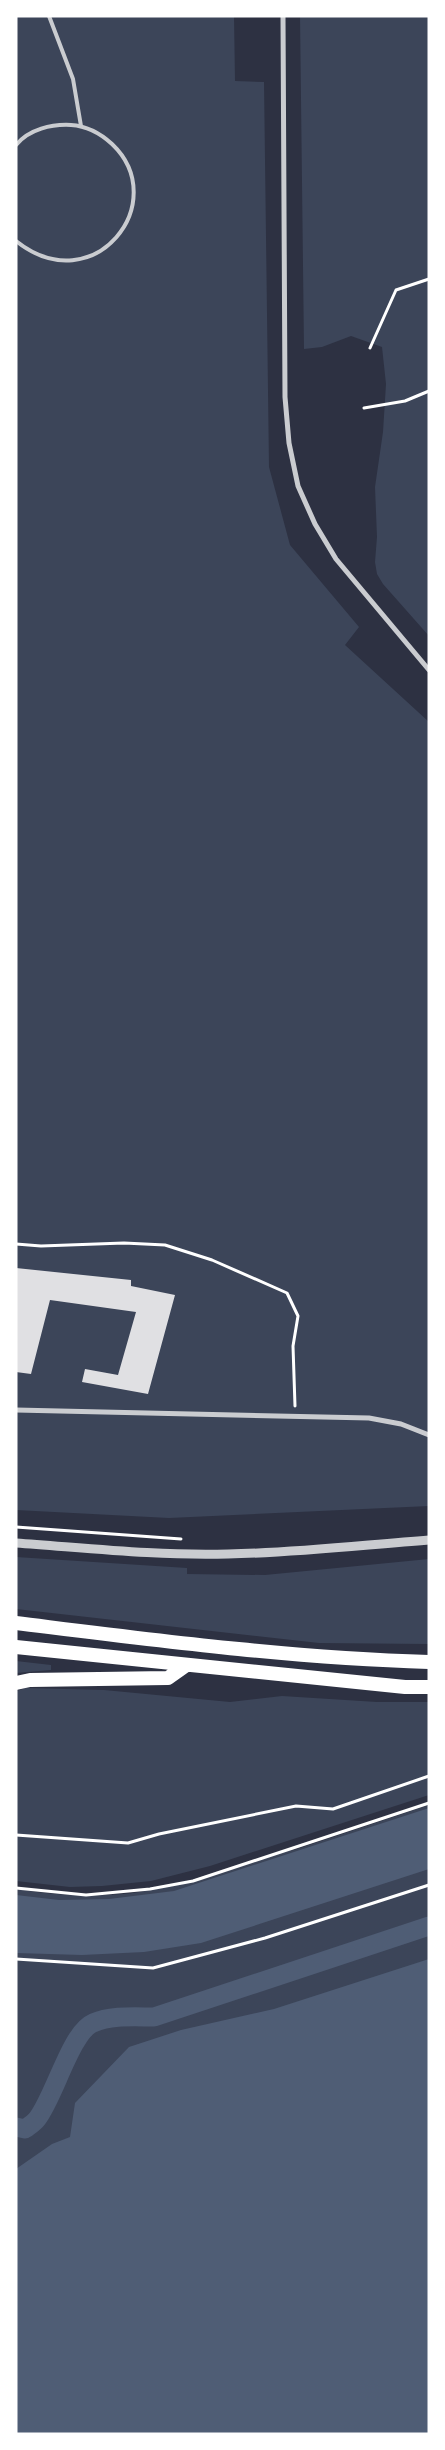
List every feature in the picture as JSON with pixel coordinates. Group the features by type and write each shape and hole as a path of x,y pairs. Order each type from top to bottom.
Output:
{"highway":[{"path":"16,1623 276,1654 429,1662"},
{"path":"16,1647 185,1666 429,1687"},
{"path":"16,1682 30,1680 168,1678 185,1666"}],"street":[{"path":"282,16 285,397 289,443 298,486 315,524 336,559 429,670"},
{"path":"16,1410 369,1418 401,1424 429,1435"},
{"path":"16,1543 189,1554 228,1554 282,1552 429,1540"}],"lane":[{"path":"49,16 72,79 81,126"},
{"path":"16,145 38,129 59,124 81,126 103,135 120,151 131,172 134,196 128,218 116,239 98,253 75,261 52,261 31,253 16,242"}],"path":[{"path":"370,348 396,290 429,279"},
{"path":"364,408 405,401 429,391"},
{"path":"16,1244 41,1246 124,1242 165,1244 212,1260 287,1293 298,1316 293,1346 295,1416"},
{"path":"16,1527 188,1539"},
{"path":"16,1835 128,1843 159,1834 296,1806 334,1809 429,1776"},
{"path":"16,1888 86,1895 150,1889 193,1880 429,1803"},
{"path":"16,1959 153,1968 264,1938 429,1885"}],"shaded area":[{"path":"16,16 234,16 235,81 264,82 269,467 290,545 359,627 345,645 429,722 429,1506 169,1518 16,1510"},
{"path":"300,16 429,16 429,636 383,584 377,574 375,562 377,537 375,487 383,432 386,384 382,347 351,336 322,347 304,349"},
{"path":"16,1557 187,1568 187,1574 265,1575 429,1559 429,1644 319,1643 16,1609"},
{"path":"16,1661 51,1665 51,1670 16,1673"},
{"path":"26,1688 104,1690 230,1702 282,1696 377,1702 429,1702 429,1795 210,1866 151,1881 70,1887 16,1881 16,1691"},
{"path":"429,1805 429,2434 16,2434 16,1889 56,1894 96,1895 142,1892 162,1888 294,1850"},
{"path":"429,1808 429,1869 201,1943 144,1952 82,1955 16,1953 16,1895 59,1900 109,1899 174,1891"},
{"path":"429,1959 429,2434 16,2434 16,2169 52,2144 70,2137 75,2103 129,2047 181,2030 274,2009"}],"building":[{"path":"16,1268 131,1280 131,1286 175,1295 148,1394 82,1382 85,1369 118,1375 136,1312 50,1300 31,1374 16,1372"}],"waterway":[{"path":"16,2127 25,2129 37,2119 77,2039 93,2023 115,2018 154,2017 429,1926"}]}
